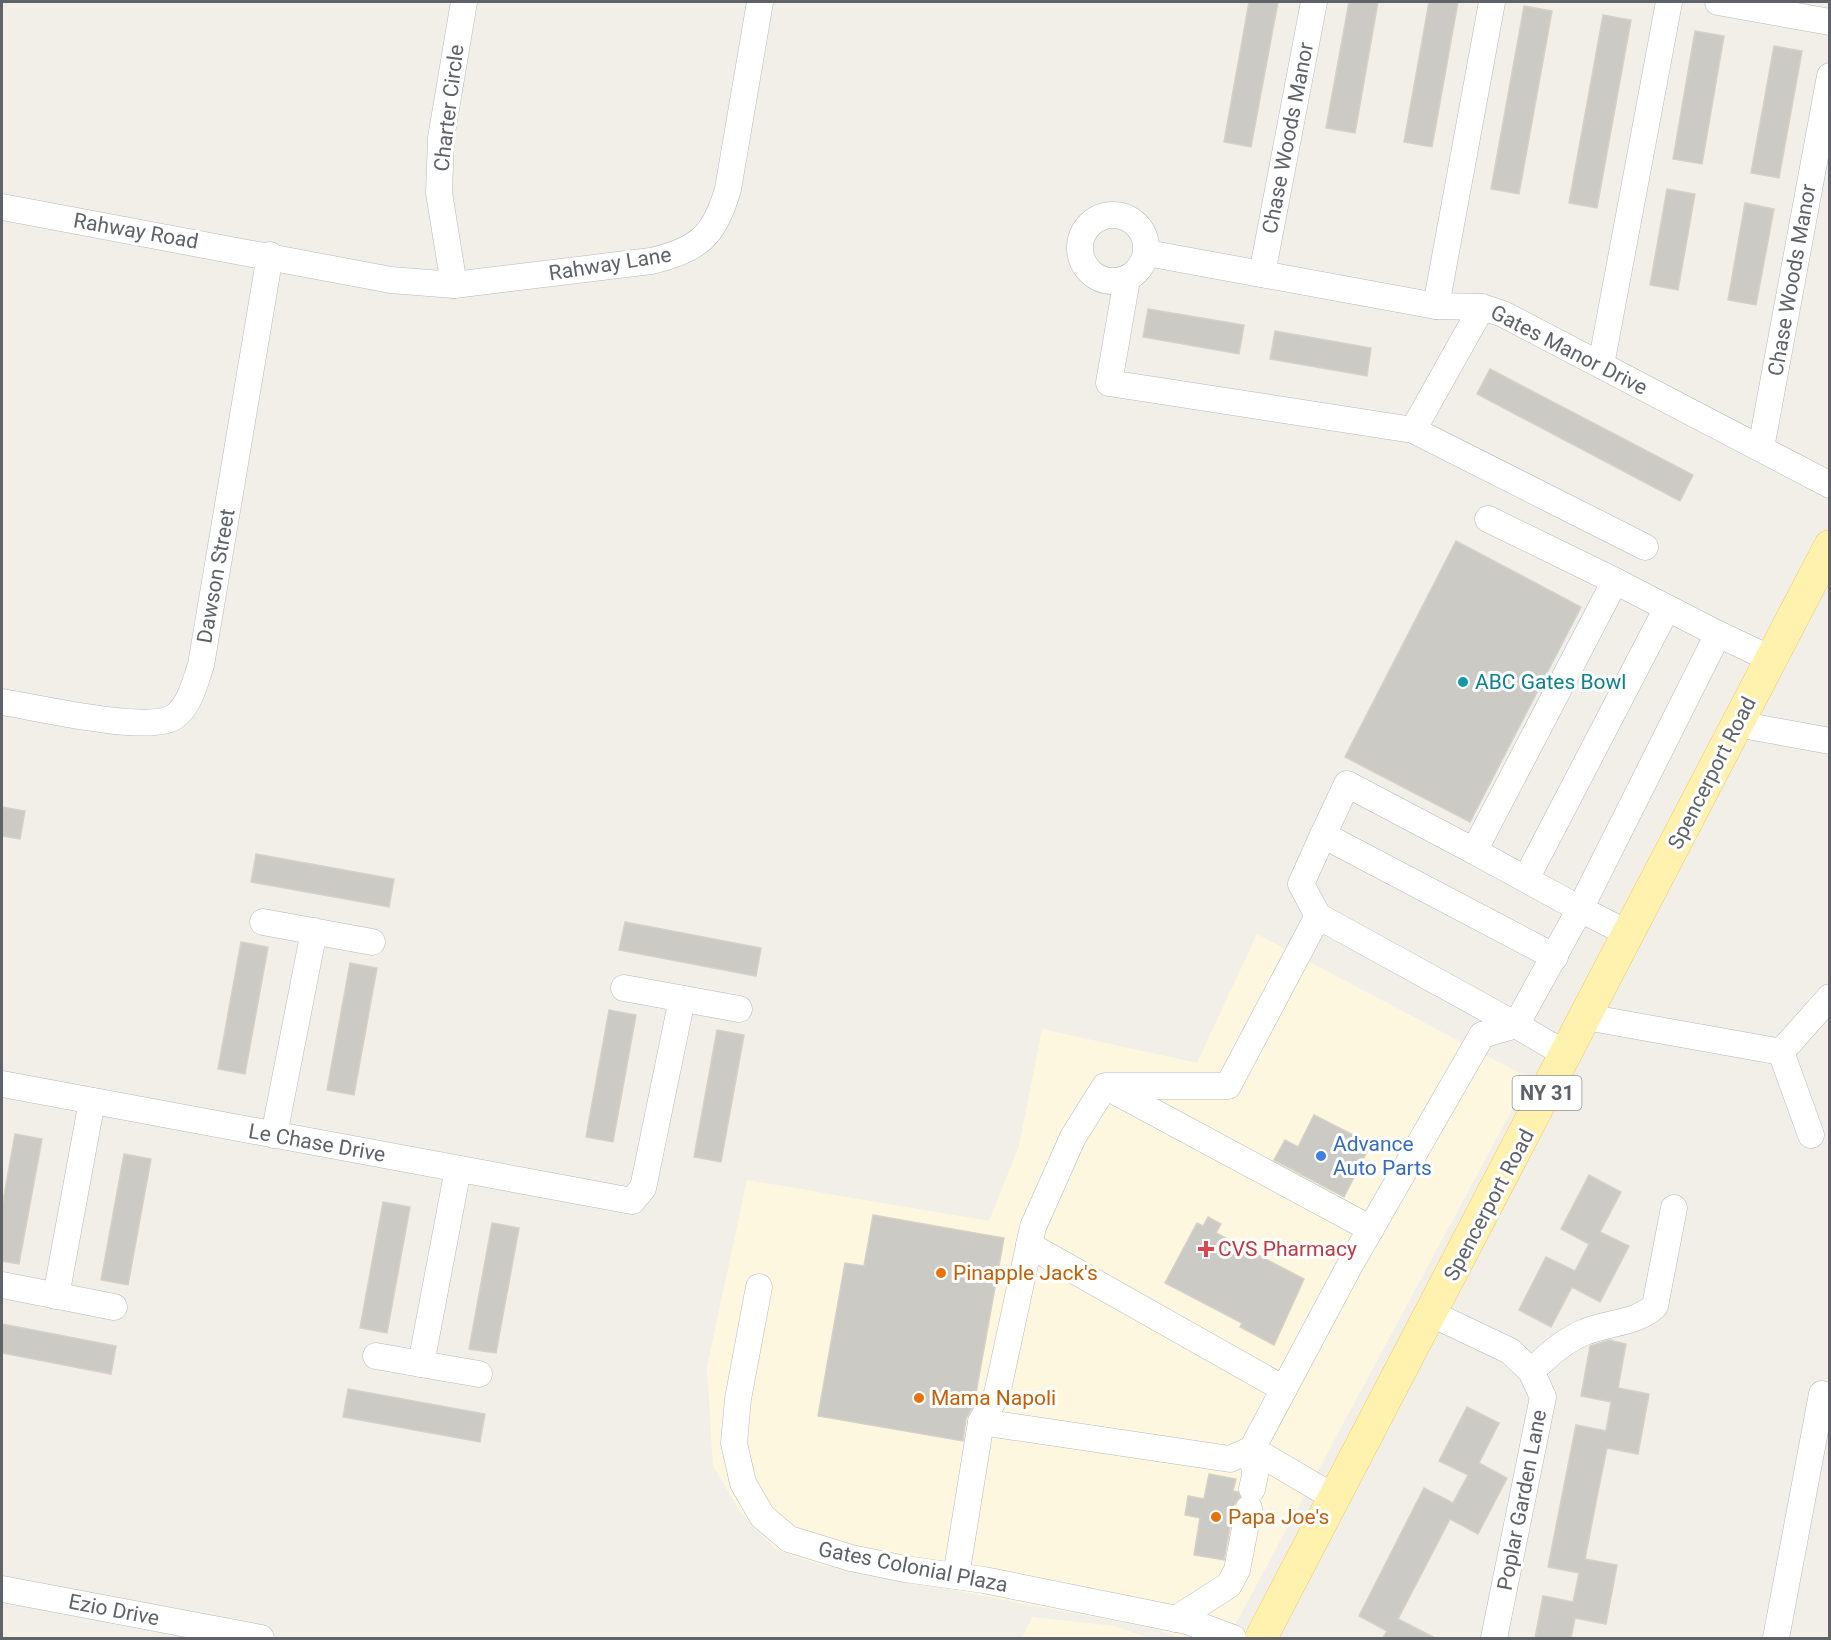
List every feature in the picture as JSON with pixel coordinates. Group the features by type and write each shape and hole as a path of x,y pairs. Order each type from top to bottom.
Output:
{"main road":[{"name":"Spencerport Road","path":"1261,1638 1567,1055 1830,546"}],"street":[{"name":"Charter Circle","path":"454,285 439,194 441,149 464,2"},
{"name":"Rahway Lane","path":"270,255 391,280 454,285 651,261 673,256 708,235 720,217 728,189 760,2"},
{"name":"Chase Woods Manor","path":"1262,274 1314,2"},
{"path":"1436,306 1492,2"},
{"path":"1601,365 1668,2"},
{"path":"1718,2 1830,22"},
{"name":"Chase Woods Manor","path":"1761,448 1830,76"},
{"name":"Rahway Road","path":"2,207 270,255"},
{"path":"1106,215 1128,218 1143,232 1147,254 1143,264 1127,279 1115,282 1103,280 1085,267 1080,245 1088,226 1106,215"},
{"name":"Gates Manor Drive","path":"1147,254 1436,306 1482,307 1503,314 1830,485"},
{"name":"Dawson Street","path":"2,702 140,724 173,717 190,697 201,665 270,255"},
{"path":"1127,279 1109,383 1413,430 1645,547"},
{"path":"1413,430 1482,307"},
{"path":"1488,519 1771,659"},
{"path":"1474,851 1615,581"},
{"path":"1526,879 1667,608"},
{"path":"1176,1619 1229,1585 1238,1570 1255,1475 1252,1449 1371,1230 1482,1035 1516,1025 1555,957 1718,634"},
{"path":"1737,724 1830,741"},
{"path":"1567,1055 1318,916 1301,884 1347,784 1629,934"},
{"path":"1323,835 1555,957"},
{"path":"1105,1086 1228,1086 1318,916"},
{"path":"263,922 372,942"},
{"path":"274,1135 314,931"},
{"path":"624,988 739,1010"},
{"path":"1781,1052 1830,997"},
{"name":"Le Chase Drive","path":"2,1084 632,1201 643,1188 682,999"},
{"path":"1586,1017 1781,1052"},
{"path":"1781,1052 1811,1135"},
{"path":"1105,1086 1371,1230"},
{"path":"956,1576 981,1422 997,1394 1033,1227 1073,1137 1105,1086"},
{"path":"56,1296 92,1101"},
{"path":"421,1364 458,1168"},
{"path":"1531,1371 1558,1348 1584,1332 1644,1316 1655,1306 1674,1208"},
{"path":"1029,1245 1284,1389"},
{"path":"2,1285 114,1307"},
{"name":"Gates Colonial Plaza","path":"759,1287 738,1399 734,1443 743,1483 762,1516 789,1539 812,1548 905,1569 956,1576 1176,1619 1233,1638"},
{"name":"Poplar Garden Lane","path":"1432,1314 1510,1351 1531,1371 1543,1397 1494,1638"},
{"path":"376,1356 479,1374"},
{"path":"1776,1638 1823,1438 1822,1394"},
{"path":"981,1422 1230,1459 1252,1449"},
{"path":"1252,1449 1335,1498"},
{"name":"Ezio Drive","path":"2,1589 261,1638"}],"shaded area":[{"path":"1257,934 1529,1078 1228,1638 1180,1638 1157,1629 820,1565 775,1549 742,1514 713,1466 707,1367 747,1180 989,1221 1019,1146 1042,1029 1197,1063"},
{"path":"1032,1617 1115,1626 1149,1638 1022,1638"}],"building":[{"path":"1249,2 1278,2 1251,147 1224,142"},
{"path":"1349,2 1378,2 1355,133 1326,128"},
{"path":"1429,2 1458,2 1432,147 1404,142"},
{"path":"1524,6 1552,11 1519,194 1491,189"},
{"path":"1603,15 1631,20 1597,208 1569,203"},
{"path":"1695,31 1724,36 1702,164 1673,159"},
{"path":"1774,46 1802,51 1779,178 1751,173"},
{"path":"1667,189 1695,194 1678,290 1650,285"},
{"path":"1745,203 1774,209 1756,305 1728,300"},
{"path":"1148,309 1244,325 1239,354 1143,337"},
{"path":"1275,331 1371,348 1367,376 1270,359"},
{"path":"1490,369 1693,475 1680,501 1477,394"},
{"name":"ABC Gates Bowl","path":"1456,541 1581,607 1470,822 1345,757"},
{"path":"2,807 25,811 20,839 2,836"},
{"path":"256,854 394,879 389,907 251,882"},
{"path":"625,922 761,948 756,976 619,950"},
{"path":"241,942 268,947 245,1074 218,1069"},
{"path":"350,963 377,968 354,1095 327,1090"},
{"path":"609,1010 636,1015 613,1142 586,1137"},
{"path":"717,1030 744,1035 721,1162 694,1157"},
{"name":"Advance Auto Parts","path":"1314,1115 1371,1144 1344,1197 1274,1160 1285,1140 1298,1147"},
{"path":"15,1134 42,1139 19,1264 2,1261 2,1207"},
{"path":"124,1154 151,1159 128,1285 101,1280"},
{"path":"1589,1175 1621,1192 1600,1232 1629,1246 1600,1302 1572,1287 1551,1327 1519,1310 1546,1257 1575,1271 1589,1244 1561,1229"},
{"path":"383,1202 410,1207 387,1333 360,1328"},
{"path":"873,1215 1004,1238 974,1404 966,1419 963,1441 818,1416 845,1263 864,1266"},
{"name":"CVS Pharmacy","path":"1208,1217 1221,1224 1216,1233 1304,1279 1274,1345 1240,1327 1242,1323 1165,1283 1197,1223 1203,1226"},
{"path":"492,1223 519,1228 496,1353 469,1349"},
{"path":"2,1324 116,1346 111,1374 2,1353"},
{"path":"1609,1340 1626,1344 1618,1388 1649,1394 1638,1454 1607,1448 1585,1559 1617,1565 1606,1624 1575,1618 1571,1638 1535,1638 1543,1596 1573,1602 1579,1573 1548,1567 1576,1425 1606,1431 1611,1402 1581,1396 1590,1346"},
{"path":"348,1389 485,1414 480,1442 343,1417"},
{"path":"1467,1407 1499,1423 1479,1463 1507,1478 1478,1534 1450,1519 1398,1619 1435,1638 1383,1638 1387,1631 1359,1616 1424,1488 1453,1503 1468,1475 1439,1461"},
{"name":"Papa Joe's","path":"1209,1474 1236,1479 1233,1491 1238,1492 1240,1497 1234,1505 1224,1560 1194,1555 1200,1518 1185,1515 1188,1496 1204,1499"}],"place":[{"name":"ABC Gates Bowl","path":"1463,682"},
{"name":"Advance Auto Parts","path":"1321,1156"},
{"name":"CVS Pharmacy","path":"1206,1249"},
{"name":"Pinapple Jack's","path":"941,1273"},
{"name":"Mama Napoli","path":"919,1398"},
{"name":"Papa Joe's","path":"1216,1517"}]}
